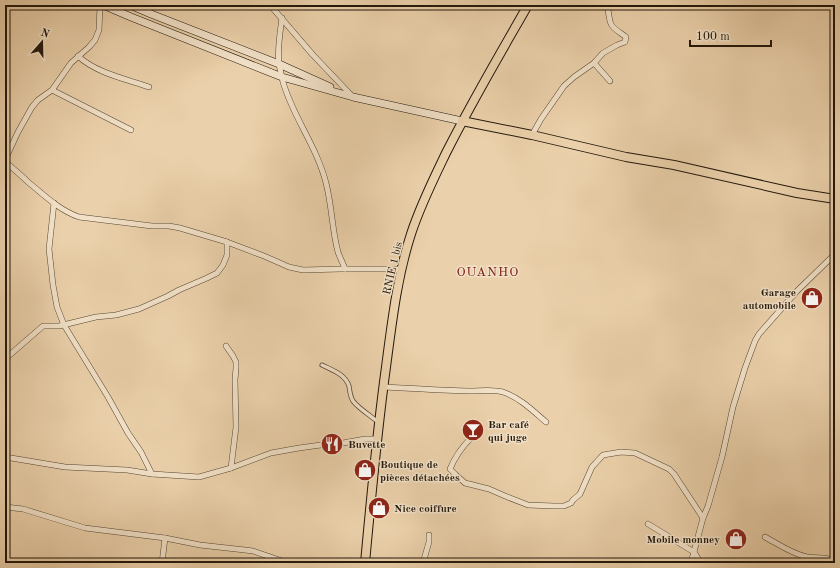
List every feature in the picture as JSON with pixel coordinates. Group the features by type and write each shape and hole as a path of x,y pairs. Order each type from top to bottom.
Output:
{"main road":[{"path":"102,5 282,77 353,97 462,121 532,134 626,157 674,165 797,193 835,199"},
{"name":"RNIE 1 bis","path":"365,563 377,438 392,319 402,269 412,233 422,203 462,121 528,5"},
{"path":"132,6 279,64 353,97"}],"street":[{"path":"5,169 6,162 27,114 38,100 52,90 71,63 89,47 98,36 102,5"},
{"path":"270,5 313,55 353,97"},
{"path":"532,134 564,86 574,76 594,63 603,53 617,45 624,43 626,40 626,37 610,23 609,12 606,5"},
{"path":"130,17 132,6"},
{"path":"282,18 279,64 282,77 287,96 310,141 326,182 338,253 345,269"},
{"path":"78,56 83,61 100,71 149,87"},
{"path":"594,63 610,81"},
{"path":"52,90 131,130"},
{"path":"6,162 54,203 70,214 79,217 180,228 227,242 289,267 303,270 402,269"},
{"path":"54,203 49,249 57,307 64,325 128,433 141,452 152,474"},
{"path":"5,359 44,326 59,326 139,309 217,273 223,265 227,255 227,242"},
{"path":"691,563 722,457 745,368 755,341 759,334 797,291 835,254"},
{"path":"226,346 236,362 234,380 236,427 231,468"},
{"path":"322,365 343,376 346,380 354,403 379,422"},
{"path":"383,387 470,391 491,390 502,392 521,402 546,422"},
{"path":"5,457 65,467 127,470 152,474 199,477 271,454 299,448 377,438"},
{"path":"470,439 455,457 450,469 465,483 489,488 519,502 528,505 564,506 571,503 580,494 592,467 603,455 621,452 635,453 669,469 674,474 703,518"},
{"path":"5,507 23,509 85,528 165,538 200,545 253,551 288,563"},
{"path":"648,524 694,552 701,563"},
{"path":"423,563 429,542 429,535"},
{"path":"765,537 801,555 808,557 829,558 835,561"},
{"path":"162,563 165,538"}],"place":[{"name":"Garage automobile","path":"812,298"},
{"name":"Bar café qui juge","path":"473,430"},
{"name":"Buvette","path":"332,444"},
{"name":"Boutique de pièces détachées","path":"365,470"},
{"name":"Nice coiffure","path":"379,508"},
{"name":"Mobile monney","path":"736,539"}],"district":[{"name":"OUANHO","path":"488,271"}]}
